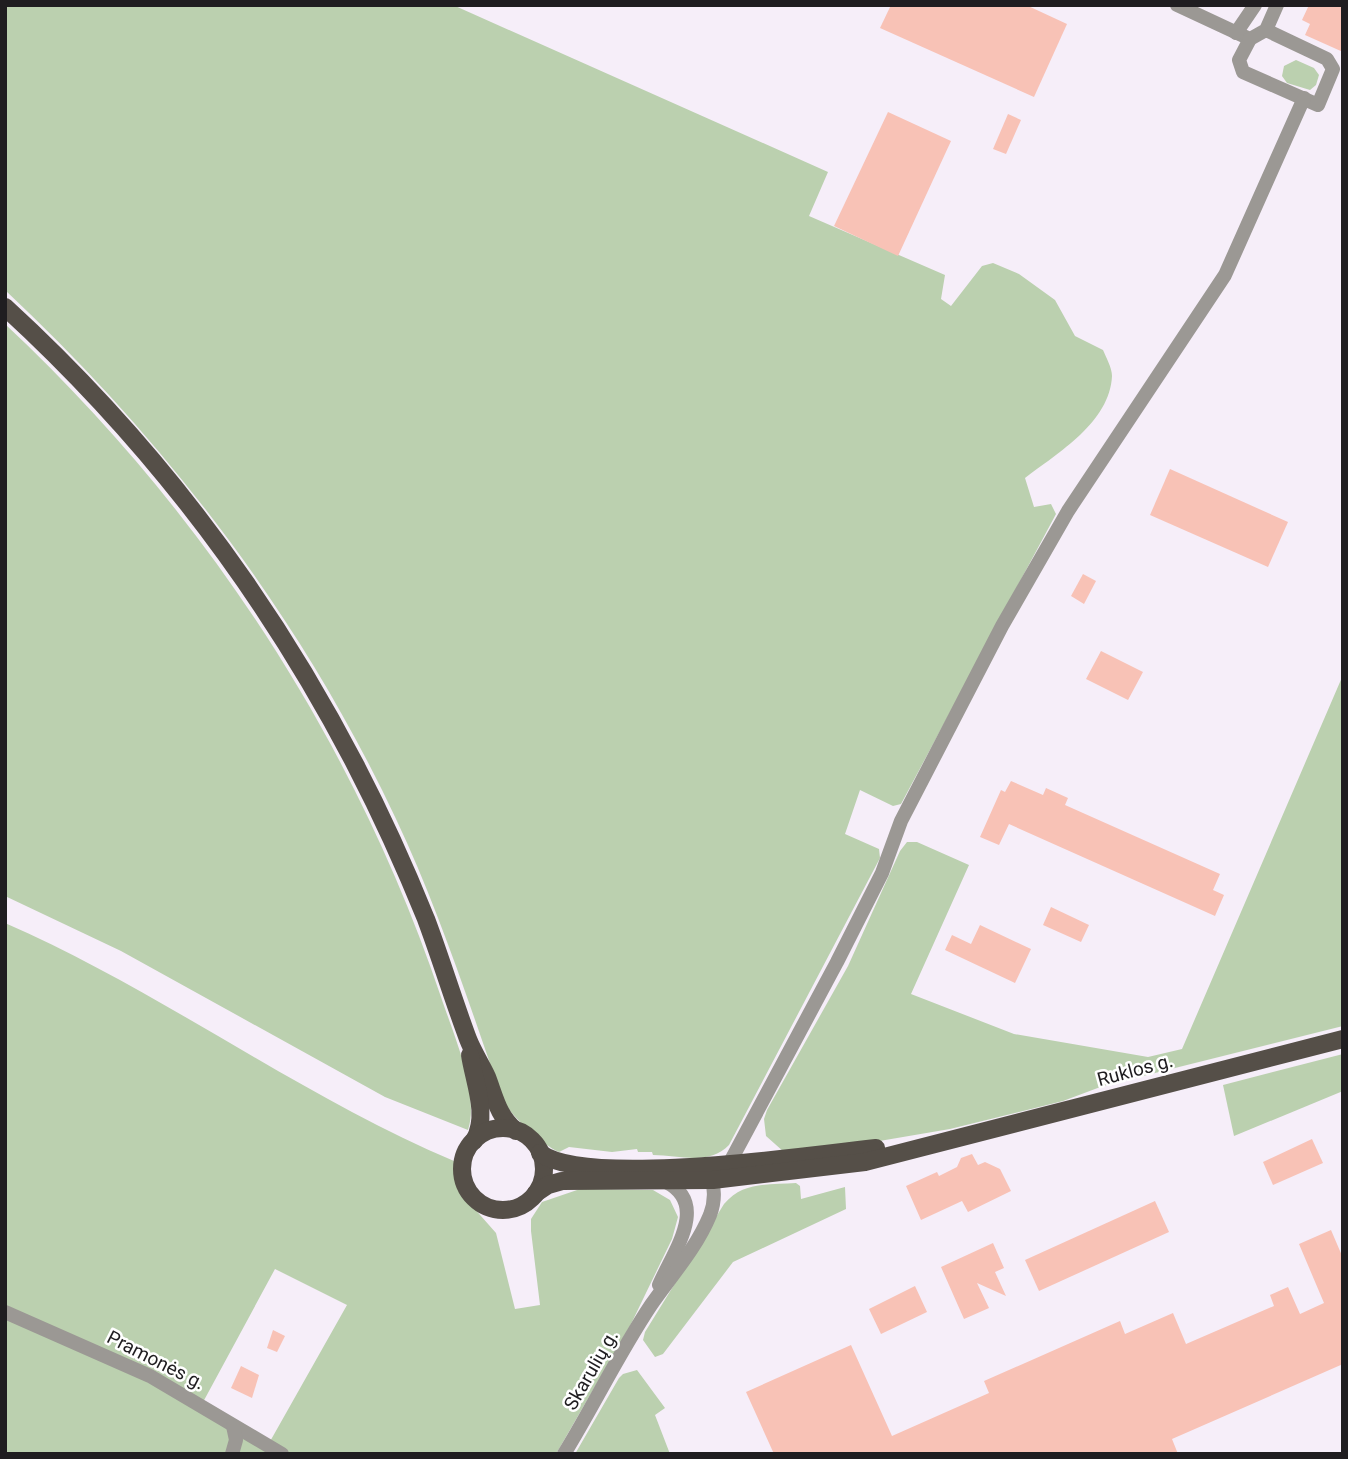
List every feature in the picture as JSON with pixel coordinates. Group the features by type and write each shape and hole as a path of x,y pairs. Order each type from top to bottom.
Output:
{"main road":[{"path":"5,307 82,382 167,478 245,582 336,729 393,842 430,931 468,1041 482,1116 481,1129 467,1150 462,1172 464,1183 478,1202 487,1208 509,1210 519,1207 548,1185 562,1181 713,1180 852,1164 939,1142"},
{"name":"Ruklos g.","path":"939,1142 1343,1039"},
{"path":"468,1041 486,1075 498,1111 506,1123 530,1140 540,1153 563,1165 729,1164 939,1142"},
{"path":"474,1140 494,1129 516,1131"},
{"path":"536,1193 543,1174 540,1153"}],"street":[{"path":"1177,5 1243,36 1266,30 1327,59 1333,69 1318,105 1243,72 1239,60 1243,36 1255,5"},
{"path":"1266,30 1278,5"},
{"path":"729,1164 837,962 881,873 901,821 1002,626 1068,510 1225,275 1304,98"},
{"path":"695,1166 705,1171 713,1180"},
{"name":"Skarulių g.","path":"564,1454 651,1305 682,1264 709,1217 713,1180"},
{"name":"Skarulių g.","path":"651,1305 687,1222 689,1209 686,1198 678,1188 666,1182"},
{"name":"Pramonės g.","path":"5,1312 150,1376 212,1409 233,1426 282,1454"},
{"path":"232,1454 236,1440 233,1426"}],"green space":[{"path":"5,5 453,5 828,172 809,216 945,275 941,299 951,306 982,266 993,263 1019,274 1055,300 1075,336 1103,350 1112,376 1109,393 1102,408 1067,447 1025,478 1034,507 1051,504 1056,514 901,804 893,806 860,790 845,834 879,849 880,858 729,1145 721,1151 694,1158 653,1155 652,1152 638,1152 637,1149 612,1152 569,1147 559,1152 528,1130 503,1101 412,853 359,745 318,673 226,536 175,471 121,408 5,290"},
{"path":"1296,60 1314,68 1319,75 1316,85 1310,90 1287,83 1282,76 1284,66"},
{"path":"5,324 77,395 144,471 207,550 265,634 317,720 364,810 406,902 441,997 468,1082 471,1115 468,1130 385,1097 121,951 5,896"},
{"path":"1343,675 1343,1026 1103,1086 1063,1101 950,1129 856,1145 784,1152 766,1136 764,1119 767,1110 848,966 900,851 907,842 917,842 969,865 911,994 1014,1034 1148,1057 1182,1049"},
{"path":"5,923 119,980 340,1106 454,1161 458,1190 496,1233 515,1309 540,1305 531,1219 542,1202 580,1189 653,1190 670,1200 678,1217 672,1239 631,1324 556,1454 5,1454","holes":["275,1269 347,1305 268,1445 202,1404"]},
{"path":"1343,1054 1343,1091 1234,1136 1223,1085"},
{"path":"796,1183 800,1186 801,1199 845,1187 846,1209 733,1262 663,1354 655,1357 643,1340 645,1332 724,1204 739,1191 748,1188 766,1184"},
{"path":"637,1370 665,1408 655,1415 670,1454 575,1454 619,1378"}],"building":[{"path":"891,5 1026,5 1067,24 1034,97 880,28"},
{"path":"1309,5 1343,7 1343,52 1305,35 1310,24 1302,20"},
{"path":"888,112 951,141 898,256 834,226"},
{"path":"1008,114 1021,120 1006,154 993,149"},
{"path":"1170,469 1288,522 1268,567 1150,515"},
{"path":"1083,574 1096,581 1084,604 1071,596"},
{"path":"1101,651 1143,672 1128,700 1086,679"},
{"path":"1011,781 1043,795 1046,788 1068,798 1065,805 1220,874 1213,890 1224,895 1215,916 1009,824 999,845 980,837 1001,790 1005,792"},
{"path":"1051,907 1089,925 1081,942 1043,925"},
{"path":"980,925 1031,949 1015,983 945,950 952,935 971,944"},
{"path":"1312,1139 1323,1163 1273,1185 1263,1162"},
{"path":"972,1154 978,1165 985,1162 1000,1169 1011,1191 968,1212 962,1201 921,1220 906,1186 937,1172 939,1176 957,1167 961,1158"},
{"path":"1155,1201 1169,1232 1039,1291 1025,1260"},
{"path":"1331,1230 1343,1258 1343,1364 1172,1439 1178,1454 774,1454 746,1392 851,1345 892,1436 989,1393 984,1381 1120,1321 1125,1334 1173,1313 1186,1344 1274,1306 1270,1295 1288,1287 1300,1314 1324,1303 1299,1244"},
{"path":"993,1243 1004,1268 995,1272 1006,1296 977,1283 989,1308 964,1319 941,1267"},
{"path":"915,1286 927,1312 881,1334 869,1309"},
{"path":"273,1330 285,1336 277,1352 267,1348"},
{"path":"241,1366 259,1375 252,1398 231,1388"}]}
